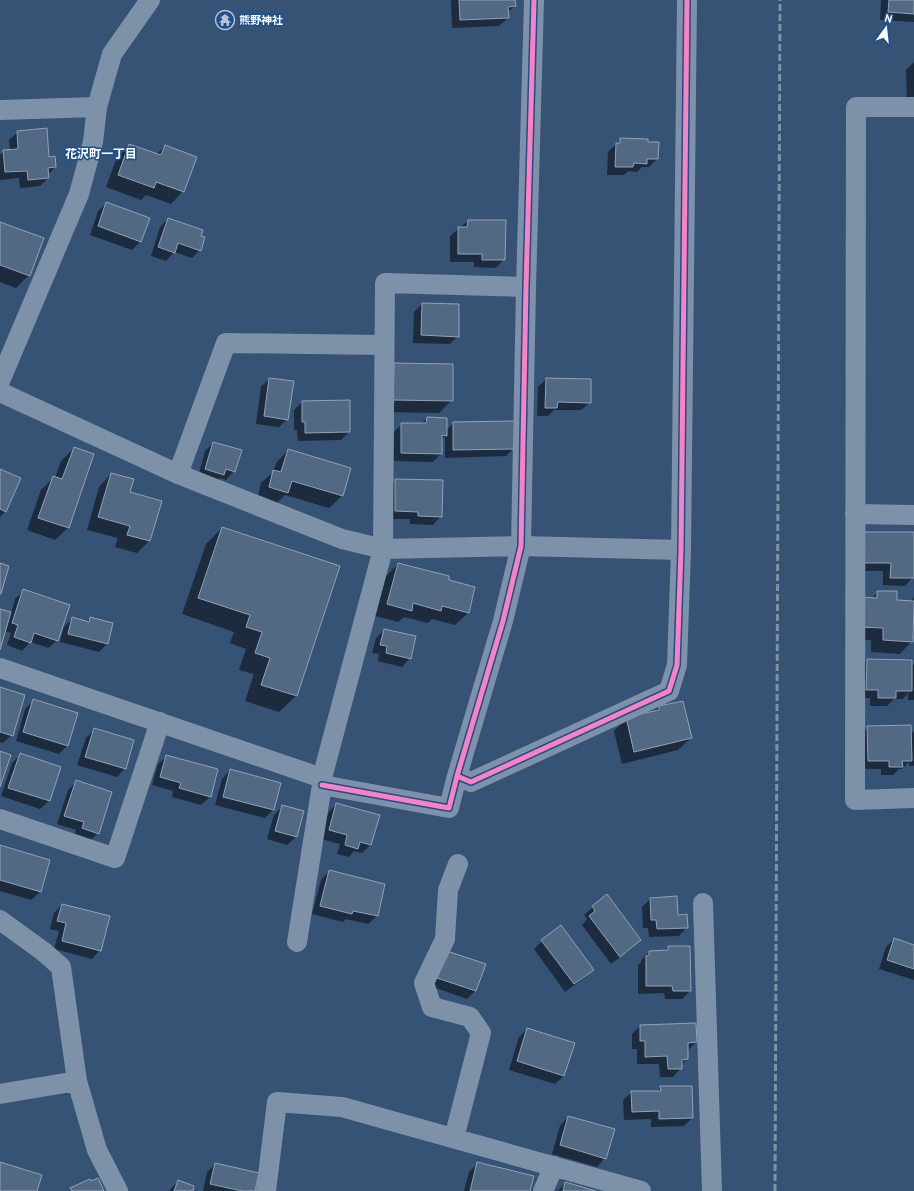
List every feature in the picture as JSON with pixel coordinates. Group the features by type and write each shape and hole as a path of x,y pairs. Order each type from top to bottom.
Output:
{"street":[{"path":"0,381 80,194 93,142 97,107 112,54 150,0"},
{"path":"0,668 160,722 322,781 449,808 503,621 522,546 526,287 534,0"},
{"path":"457,776 471,782 669,691 677,665 681,550 687,0"},
{"path":"0,110 97,107"},
{"path":"914,107 856,107 855,800 914,798"},
{"path":"298,942 322,781 383,549 385,284 526,287"},
{"path":"178,474 226,343 384,345"},
{"path":"0,392 178,474 342,539 383,549 522,546 681,550"},
{"path":"855,514 914,516"},
{"path":"0,819 115,858 160,722"},
{"path":"454,1138 480,1033 470,1017 432,1007 424,983 445,939 448,890 458,864"},
{"path":"703,903 712,1191"},
{"path":"0,920 62,967 77,1081 97,1150 118,1191"},
{"path":"0,1094 77,1081"},
{"path":"266,1191 277,1102 342,1107 642,1191"},
{"path":"543,1191 554,1166"}],"building":[{"path":"459,0 515,0 516,6 508,7 509,18 460,20"},
{"path":"889,0 914,0 914,14 888,12"},
{"path":"47,128 49,157 55,156 56,167 48,168 49,178 28,180 27,171 5,172 3,150 18,149 17,131"},
{"path":"620,138 648,139 648,142 659,142 658,159 647,159 647,164 634,163 633,167 615,167 616,143 620,143"},
{"path":"129,144 161,155 165,145 197,157 184,192 156,182 154,188 118,175"},
{"path":"106,202 150,218 141,242 98,226"},
{"path":"168,218 203,230 201,236 205,237 201,251 178,243 175,253 158,247"},
{"path":"468,220 506,220 505,260 482,260 482,254 458,254 458,227 467,227"},
{"path":"0,222 44,238 30,276 0,265"},
{"path":"422,303 459,304 459,337 421,335"},
{"path":"394,363 453,364 453,401 393,400"},
{"path":"269,378 294,381 288,420 264,416"},
{"path":"546,378 591,379 591,403 558,402 557,408 545,408"},
{"path":"350,400 350,432 305,433 305,422 302,422 302,401"},
{"path":"427,417 447,418 447,436 442,435 442,454 401,453 401,423 426,423"},
{"path":"515,421 515,449 453,450 453,422"},
{"path":"213,442 242,450 235,472 226,469 224,475 205,469"},
{"path":"74,447 94,454 69,528 38,518 53,476 62,479"},
{"path":"288,449 351,468 343,496 292,481 288,493 269,487 273,470 281,472"},
{"path":"0,469 21,478 6,512 0,509"},
{"path":"111,473 134,479 130,492 162,501 150,541 127,535 130,526 98,517"},
{"path":"395,479 443,480 442,517 418,516 418,512 395,511"},
{"path":"222,527 340,566 297,696 261,685 270,658 255,653 262,632 246,627 250,615 198,598"},
{"path":"864,532 914,532 914,578 890,578 891,563 863,563"},
{"path":"0,563 9,566 1,594 0,594"},
{"path":"398,563 449,576 449,580 475,587 469,613 442,606 441,611 413,603 412,611 387,604"},
{"path":"23,589 70,605 58,641 34,633 31,643 14,637 18,625 12,623"},
{"path":"877,591 897,591 897,600 914,601 913,642 883,640 883,628 859,627 860,597 877,598"},
{"path":"0,609 11,612 0,650"},
{"path":"72,617 89,622 90,617 113,623 108,644 68,634"},
{"path":"384,629 416,636 411,659 386,653 387,646 380,645"},
{"path":"867,659 912,660 912,691 896,691 896,698 878,698 878,690 866,690"},
{"path":"0,687 25,695 13,736 0,732"},
{"path":"33,699 78,713 68,746 23,732"},
{"path":"683,701 692,738 634,752 626,717 659,710 659,706"},
{"path":"911,725 912,761 902,761 903,767 889,767 889,761 868,761 867,726"},
{"path":"94,728 134,740 126,769 85,757"},
{"path":"0,751 11,755 0,787"},
{"path":"20,753 61,767 50,801 8,788"},
{"path":"166,755 218,769 211,797 179,788 181,783 160,777"},
{"path":"230,769 281,783 274,810 223,797"},
{"path":"76,780 112,792 99,834 82,828 84,822 64,816"},
{"path":"336,803 380,815 371,845 360,842 358,849 345,845 347,835 329,830"},
{"path":"282,805 304,811 297,837 275,831"},
{"path":"0,845 50,860 41,892 0,880"},
{"path":"329,870 385,884 378,916 353,911 352,914 320,906"},
{"path":"607,894 641,940 620,957 589,916 595,911 592,906"},
{"path":"677,896 678,915 687,914 688,928 657,929 656,920 651,920 650,898"},
{"path":"62,904 110,916 101,951 62,941 66,923 57,921"},
{"path":"561,925 594,970 574,984 541,940"},
{"path":"894,938 914,945 914,969 887,960"},
{"path":"668,946 690,946 691,991 673,991 672,986 646,986 646,956 649,955 649,951 668,950"},
{"path":"447,951 486,964 476,991 437,978"},
{"path":"696,1023 697,1042 688,1043 688,1059 682,1060 682,1069 668,1069 667,1056 645,1057 645,1041 640,1041 640,1025"},
{"path":"527,1028 575,1043 564,1076 517,1061"},
{"path":"660,1086 692,1086 693,1118 659,1119 659,1111 632,1112 631,1091 661,1091"},
{"path":"568,1116 615,1129 606,1159 560,1145"},
{"path":"0,1162 42,1175 37,1191 0,1191"},
{"path":"477,1162 534,1176 530,1191 470,1191"},
{"path":"215,1163 259,1173 255,1191 242,1191 210,1184"},
{"path":"98,1178 104,1191 72,1191 70,1188 90,1179 91,1181"},
{"path":"178,1180 194,1186 193,1191 174,1191"},
{"path":"565,1182 596,1191 563,1191"}],"railway":[{"path":"775,1191 780,0"}],"cycle path":[{"path":"322,785 449,808 503,621 521,546 534,0"},
{"path":"457,776 471,782 669,691 677,665 681,550 687,0"}],"place":[{"name":"熊野神社","path":"225,20"}],"district":[{"name":"花沢町一丁目","path":"101,154"}]}
